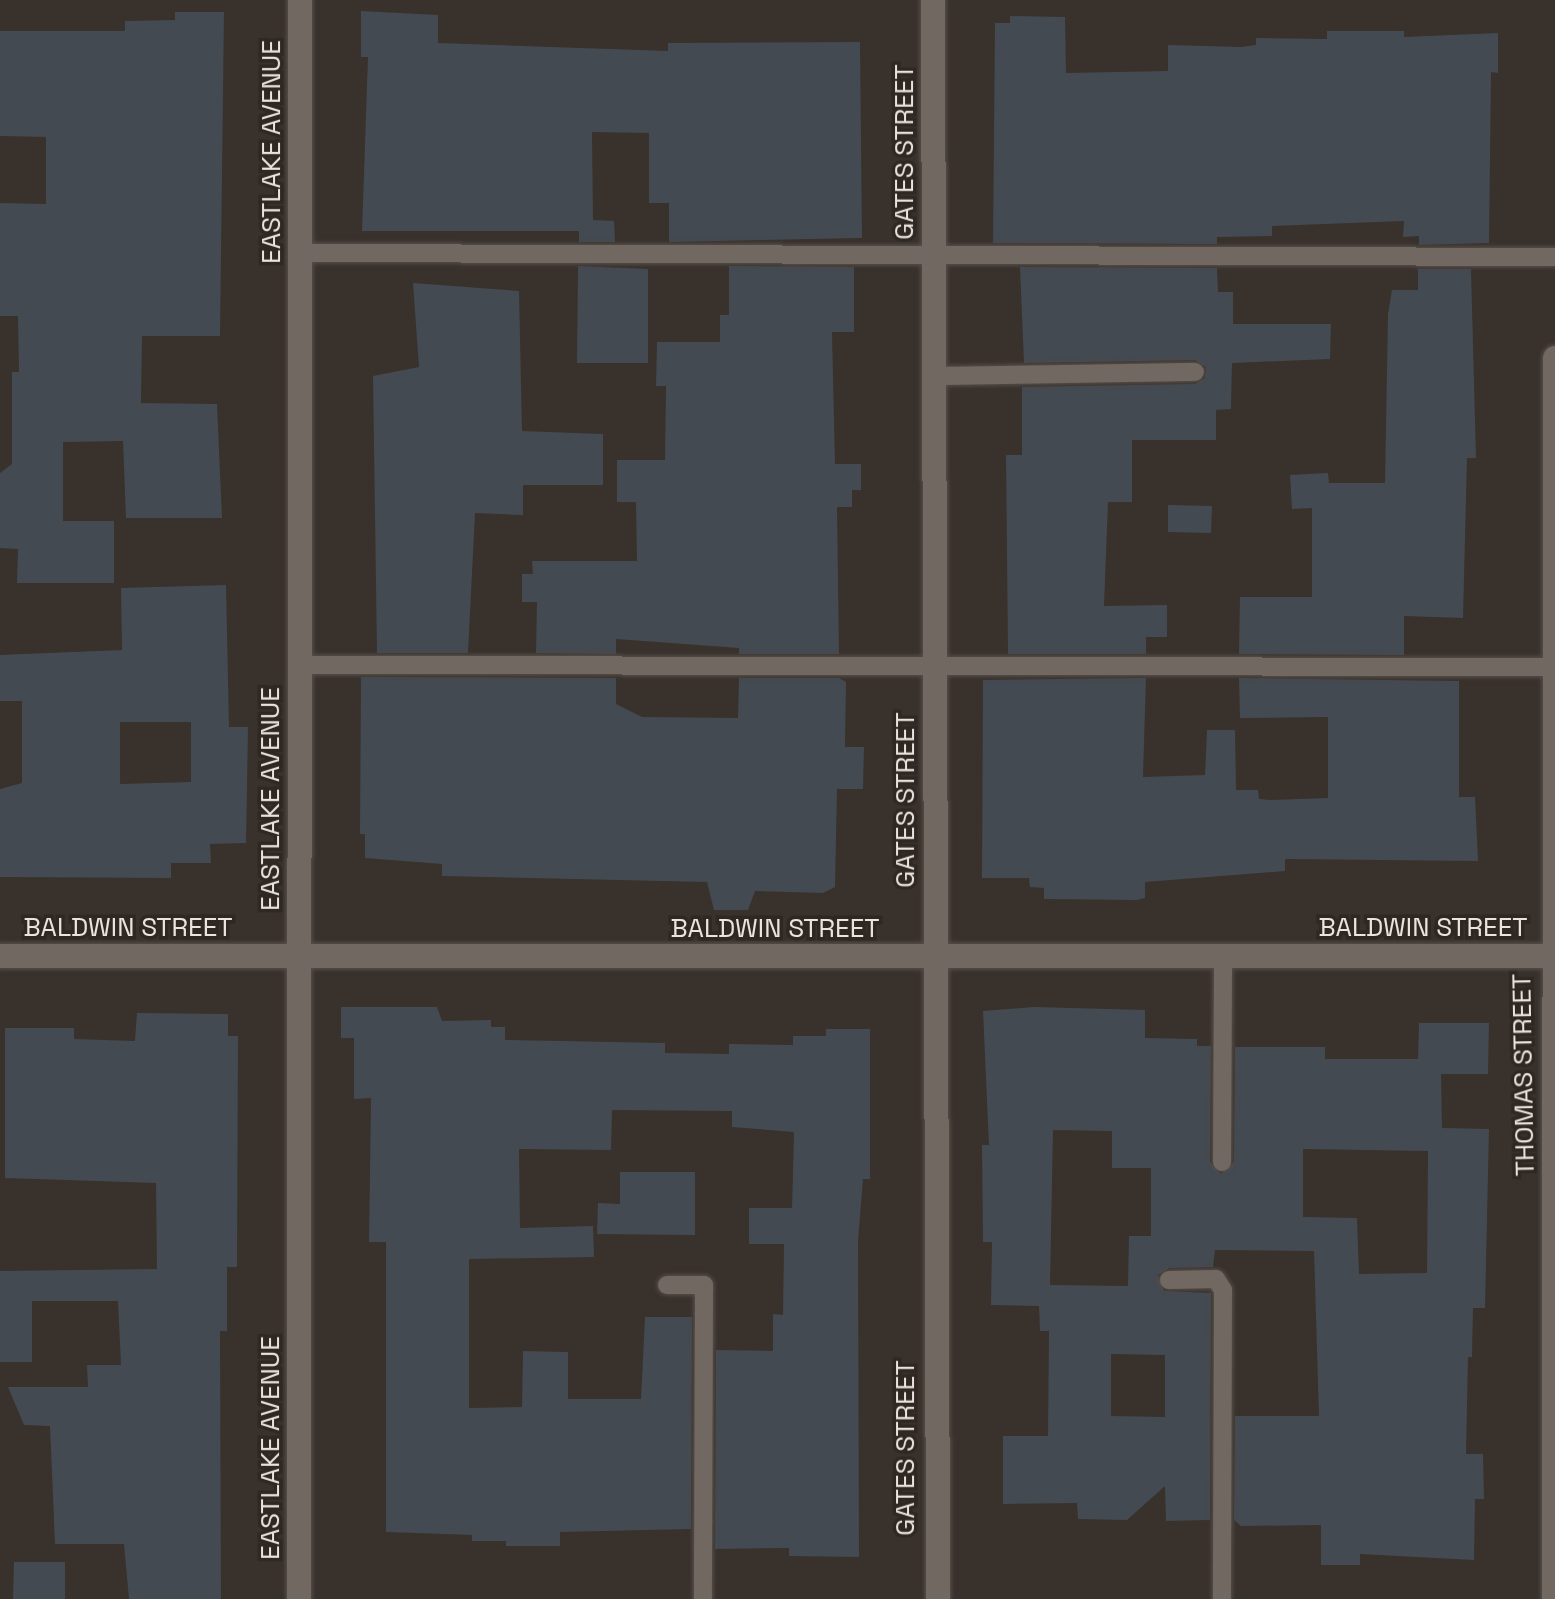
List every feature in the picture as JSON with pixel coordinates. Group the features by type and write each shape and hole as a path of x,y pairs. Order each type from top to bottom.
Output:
{"street":[{"name":"EASTLAKE AVENUE","path":"299,1599 300,0"},
{"name":"GATES STREET","path":"933,0 938,1599"},
{"name":"THOMAS STREET","path":"1554,1599 1551,956 1555,358"},
{"name":"BALDWIN STREET","path":"0,956 1551,956"}],"lane":[{"path":"300,253 933,259 1555,257"},
{"path":"934,376 1195,372"},
{"path":"300,665 1553,667"},
{"path":"1222,1162 1223,956"},
{"path":"1169,1280 1216,1279 1223,1290 1222,1599"},
{"path":"667,1285 704,1285 703,1599"}],"building":[{"path":"361,11 438,15 438,43 668,51 668,43 860,42 862,238 669,242 669,203 649,203 649,133 592,132 593,220 614,221 615,242 579,242 579,231 362,231 368,57 361,57"},
{"path":"175,12 224,12 220,336 142,336 141,403 217,404 222,518 126,518 123,441 63,442 63,521 114,521 114,583 17,583 18,549 0,548 0,473 12,464 12,372 19,372 18,316 0,316 0,203 46,204 46,137 0,136 0,31 125,31 125,21 175,20"},
{"path":"1010,16 1065,17 1066,73 1168,71 1168,45 1241,47 1256,45 1256,38 1327,39 1327,31 1404,31 1404,37 1498,33 1498,73 1491,72 1489,243 1419,245 1419,236 1403,237 1404,221 1272,226 1272,236 1217,237 1217,244 993,243 995,23 1010,23"},
{"path":"578,266 648,269 648,363 577,363"},
{"path":"729,266 854,267 854,332 832,332 835,464 861,464 861,490 852,490 852,507 837,507 839,654 739,654 739,648 616,639 616,654 536,653 537,602 522,602 522,574 533,574 532,561 637,561 636,502 617,502 617,460 665,460 666,386 656,386 657,342 720,342 720,315 729,315"},
{"path":"1020,267 1217,268 1218,292 1233,292 1233,324 1331,324 1330,359 1232,363 1231,409 1216,410 1216,440 1132,440 1132,502 1108,502 1104,606 1167,605 1167,637 1146,637 1146,654 1008,654 1006,455 1022,455 1022,387 1195,384 1205,378 1206,367 1195,360 1024,363"},
{"path":"1418,269 1471,269 1476,458 1467,458 1463,618 1404,616 1404,655 1239,654 1240,597 1312,597 1312,508 1292,509 1290,475 1328,473 1329,483 1385,483 1388,314 1392,290 1418,290"},
{"path":"413,283 519,291 522,431 603,434 603,485 523,485 523,515 475,513 468,653 377,653 373,376 419,367"},
{"path":"1168,505 1212,506 1211,533 1168,532"},
{"path":"226,585 229,727 248,727 246,843 210,844 211,863 171,863 171,878 0,877 0,789 22,783 22,701 0,701 0,655 122,650 121,588","holes":["120,722 191,722 191,782 120,784"]},
{"path":"361,677 616,678 616,704 642,717 738,718 739,678 839,678 846,682 845,747 864,747 863,789 837,789 835,887 823,893 755,891 748,910 714,910 707,882 442,876 442,864 365,858 365,834 360,834"},
{"path":"1146,678 1143,777 1205,775 1207,730 1235,730 1236,790 1258,790 1259,799 1271,800 1328,798 1328,717 1240,718 1239,678 1459,681 1459,797 1475,797 1478,861 1285,859 1285,871 1145,882 1145,898 1137,900 1044,899 1044,888 1030,887 1029,878 982,878 983,680"},
{"path":"341,1007 437,1007 442,1021 491,1020 491,1027 505,1027 505,1040 665,1043 665,1053 729,1054 729,1044 793,1045 793,1036 826,1036 826,1029 870,1029 870,1179 863,1179 858,1241 859,1557 789,1556 789,1548 715,1549 716,1350 773,1351 773,1314 783,1315 784,1244 749,1244 749,1208 792,1208 794,1132 732,1127 732,1111 612,1110 611,1150 519,1149 520,1228 593,1226 594,1257 469,1259 469,1408 522,1407 523,1351 568,1352 568,1399 641,1399 645,1317 692,1317 691,1529 560,1532 560,1546 506,1546 506,1541 472,1541 472,1535 386,1532 386,1242 369,1242 371,1098 354,1099 354,1038 341,1038"},
{"path":"1034,1007 1145,1010 1145,1038 1197,1039 1197,1046 1211,1046 1210,1162 1221,1174 1234,1162 1235,1047 1325,1047 1325,1059 1418,1059 1419,1023 1489,1023 1488,1074 1441,1074 1442,1128 1489,1129 1485,1308 1473,1308 1472,1357 1468,1357 1466,1454 1483,1454 1484,1499 1475,1499 1474,1560 1360,1554 1360,1565 1321,1565 1321,1525 1241,1526 1234,1520 1235,1416 1319,1416 1314,1251 1215,1250 1213,1267 1169,1268 1158,1275 1164,1291 1211,1293 1210,1520 1166,1521 1165,1486 1127,1520 1078,1519 1077,1503 1003,1504 1003,1436 1048,1436 1049,1331 1040,1331 1039,1306 991,1305 992,1242 983,1242 982,1145 989,1145 983,1011","holes":["1053,1130 1112,1131 1112,1168 1151,1168 1151,1236 1129,1236 1128,1286 1050,1285","1303,1149 1428,1151 1427,1273 1359,1274 1357,1218 1303,1217","1111,1354 1165,1355 1165,1417 1111,1416"]},
{"path":"137,1013 228,1014 228,1036 238,1036 237,1267 227,1267 227,1331 220,1331 221,1599 129,1599 124,1544 55,1544 50,1426 24,1425 8,1387 88,1387 87,1365 121,1365 118,1301 32,1301 32,1362 0,1362 0,1271 157,1269 156,1183 5,1178 5,1028 74,1028 74,1039 135,1041"},
{"path":"620,1172 695,1172 695,1235 597,1234 598,1203 620,1204"},
{"path":"14,1562 65,1562 65,1599 13,1599"}]}
